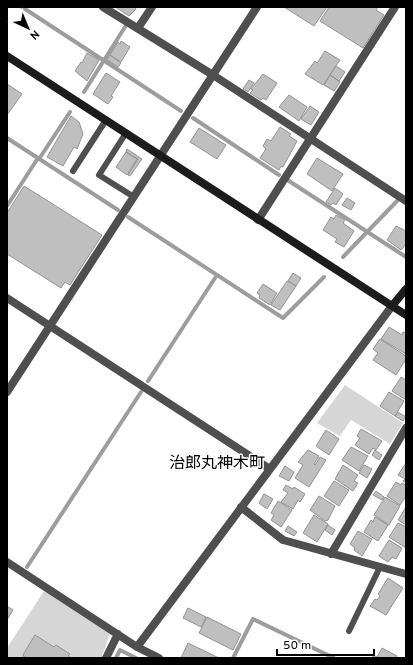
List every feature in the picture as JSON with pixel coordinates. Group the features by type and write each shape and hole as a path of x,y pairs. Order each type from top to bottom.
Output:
{"street":[{"path":"104,7 213,75 406,201"},
{"path":"138,28 152,7"},
{"path":"7,392 257,7"},
{"path":"258,220 395,7"},
{"path":"7,56 406,315"},
{"path":"137,647 406,289"},
{"path":"7,298 270,469"},
{"path":"331,554 406,428"},
{"path":"241,507 283,540 380,567 405,572"},
{"path":"7,562 137,647 159,658"},
{"path":"106,658 118,634"}],"lane":[{"path":"73,171 106,120"},
{"path":"126,133 99,175 134,198"},
{"path":"349,630 380,567"}],"shaded area":[{"path":"345,385 403,423 390,444 351,420 340,436 317,423"},
{"path":"44,591 110,634 101,658 7,658 7,648"}],"building":[{"path":"135,7 136,9 129,16 117,8"},
{"path":"284,7 327,7 314,26"},
{"path":"329,7 378,7 376,10 384,15 363,48 320,21"},
{"path":"121,41 130,47 121,62 110,55 118,42 120,44"},
{"path":"325,51 340,60 323,85 305,74 315,61 317,63"},
{"path":"87,53 99,60 87,81 75,71 81,62 82,63"},
{"path":"110,55 121,63 118,67 107,60"},
{"path":"336,66 345,72 339,81 330,75"},
{"path":"106,73 120,82 108,104 93,94"},
{"path":"263,74 277,83 266,100 263,98 261,100 250,93 253,90 251,89"},
{"path":"330,75 340,82 334,91 324,85"},
{"path":"249,80 254,83 248,92 243,89"},
{"path":"7,84 22,94 7,115"},
{"path":"289,95 307,107 299,121 279,107"},
{"path":"310,106 319,112 311,125 301,119"},
{"path":"71,116 79,122 83,134 77,149 74,147 63,166 47,157"},
{"path":"280,127 291,134 289,136 297,141 283,167 281,166 279,170 260,158 266,149 263,146 267,139 271,141"},
{"path":"199,128 226,145 217,159 190,142"},
{"path":"127,149 142,159 130,176 128,175 138,159 126,152"},
{"path":"126,152 137,159 127,175 116,167"},
{"path":"317,158 343,174 332,191 307,174"},
{"path":"24,186 102,235 70,285 65,282 61,288 7,254 7,213"},
{"path":"335,188 343,194 336,205 333,203 331,205 326,202"},
{"path":"347,198 355,203 351,210 342,205"},
{"path":"336,215 345,220 343,223 354,231 344,247 335,242 337,239 323,230 331,217 334,219"},
{"path":"396,226 406,231 406,244 401,250 387,240"},
{"path":"293,273 301,278 296,286 288,281"},
{"path":"287,281 296,286 280,310 271,305"},
{"path":"263,284 277,293 270,305 259,298 260,295 257,293"},
{"path":"389,327 402,335 403,332 406,333 406,354 381,339"},
{"path":"380,339 406,356 406,359 396,375 373,360 378,353 373,349"},
{"path":"401,377 406,380 406,400 392,391"},
{"path":"389,392 404,401 395,416 380,406"},
{"path":"398,412 406,417 403,421 395,416"},
{"path":"361,429 382,441 376,450 373,448 369,454 355,445 360,438 357,436"},
{"path":"326,430 339,439 329,455 316,446"},
{"path":"351,447 368,456 359,471 342,460"},
{"path":"308,450 319,456 314,464 315,465 320,457 326,460 309,487 295,478 303,465 298,462"},
{"path":"375,450 382,455 379,460 372,455"},
{"path":"406,463 406,483 403,481 405,479 398,475"},
{"path":"343,465 358,475 354,481 358,483 353,491 335,479"},
{"path":"364,465 372,469 367,478 359,473"},
{"path":"285,466 294,472 289,481 279,476"},
{"path":"334,481 349,490 339,506 324,496"},
{"path":"396,482 401,485 402,483 406,485 406,496 400,505 387,496"},
{"path":"286,485 293,489 294,487 305,494 300,502 298,500 293,509 281,502 288,493 283,490"},
{"path":"376,491 384,497 382,500 373,495"},
{"path":"264,494 273,499 267,509 259,503"},
{"path":"319,496 335,506 328,520 325,521 310,510"},
{"path":"385,497 400,506 389,525 374,515"},
{"path":"278,501 292,510 281,527 271,520 274,515 271,513"},
{"path":"406,507 406,525 398,520"},
{"path":"314,515 328,524 317,542 303,533"},
{"path":"375,517 388,525 378,541 364,532 371,520 373,522"},
{"path":"398,523 406,527 406,548 389,537"},
{"path":"328,525 335,530 332,535 325,530"},
{"path":"288,526 297,532 294,536 285,531"},
{"path":"358,531 372,539 362,556 354,550 355,548 350,544"},
{"path":"389,540 402,548 396,559 392,557 388,562 379,556"},
{"path":"388,578 403,588 386,615 370,606 375,599 377,600 380,596 378,594"},
{"path":"7,606 13,610 7,620"},
{"path":"188,608 206,617 201,627 183,618"},
{"path":"207,617 241,634 233,650 199,633"},
{"path":"35,635 54,647 56,645 70,654 68,656 71,658 27,658 23,656"},
{"path":"188,643 219,658 181,658"},
{"path":"382,648 397,656 396,658 372,658 373,655 377,657"}],"waterway":[{"path":"22,7 181,111"},
{"path":"84,92 125,27"},
{"path":"39,159 70,112"},
{"path":"193,118 279,175"},
{"path":"7,138 118,210"},
{"path":"7,206 38,158"},
{"path":"289,181 406,257"},
{"path":"343,257 398,200"},
{"path":"128,217 283,318 324,277"},
{"path":"148,381 215,278"},
{"path":"27,567 141,392"},
{"path":"233,658 253,619 334,658"},
{"path":"116,658 120,650 136,658"}],"district":[{"name":"治郎丸神木町","path":"217,462"}]}
